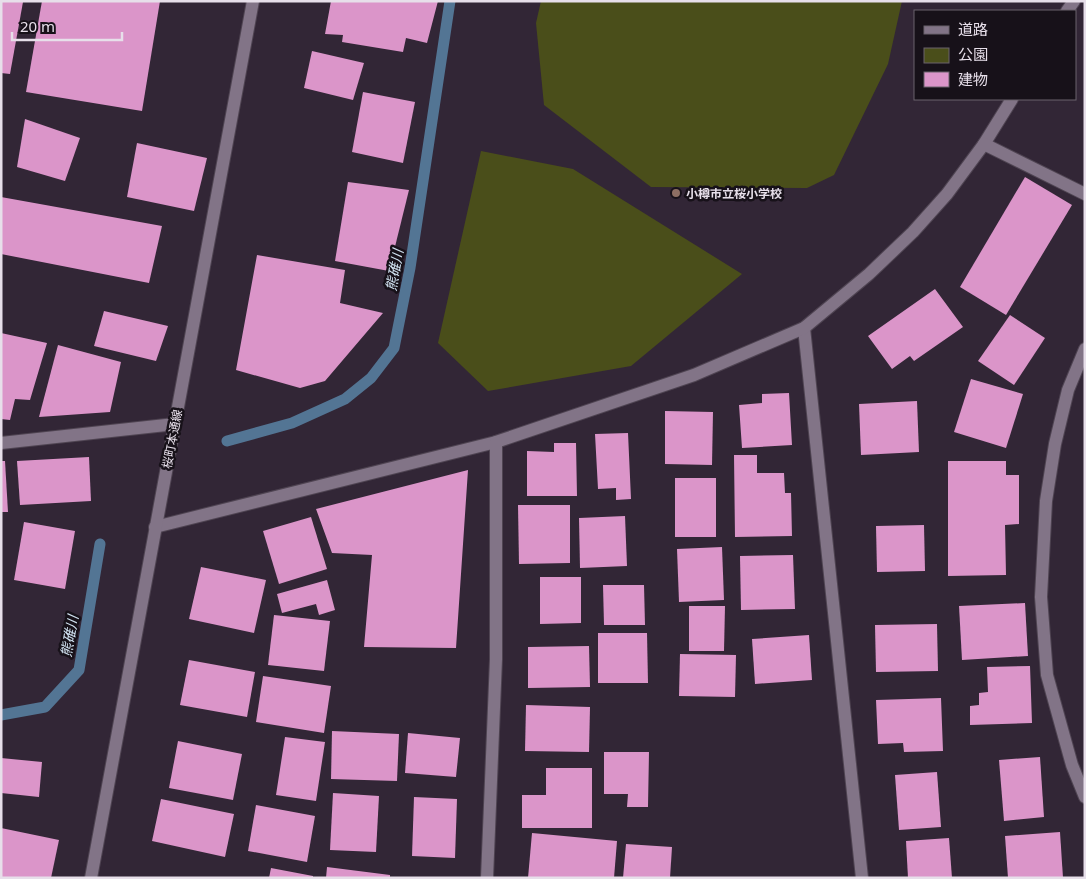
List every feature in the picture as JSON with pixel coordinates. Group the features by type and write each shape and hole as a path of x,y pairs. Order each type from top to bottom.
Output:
{"street":[{"name":"桜町本通線","path":"91,878 253,1"},
{"path":"155,527 496,442 694,376 804,328 868,274 913,232 947,194 984,144 1011,100"},
{"path":"984,144 1085,194"},
{"path":"804,328 862,878"},
{"path":"1085,349 1068,390 1055,444 1046,502 1041,597 1047,675 1072,765 1085,797"},
{"path":"1,443 175,424"},
{"path":"487,878 496,659 496,442"}],"green space":[{"path":"541,1 902,1 888,64 834,175 807,188 651,187 544,105 536,23"},
{"path":"481,151 573,169 742,274 631,366 488,391 438,343"}],"building":[{"path":"1,1 23,2 10,74 1,73"},
{"path":"42,1 160,1 142,111 26,92"},
{"path":"331,1 438,1 427,43 406,38 403,52 342,42 343,35 325,34"},
{"path":"312,51 364,63 353,100 304,88"},
{"path":"363,92 415,102 403,163 352,152"},
{"path":"25,119 80,138 65,181 17,167"},
{"path":"137,143 207,158 194,211 127,197"},
{"path":"1025,177 1072,205 1006,315 960,287"},
{"path":"348,182 409,190 389,271 335,261"},
{"path":"1,197 162,226 149,283 1,254"},
{"path":"257,255 345,270 340,303 383,313 325,381 300,388 236,370"},
{"path":"935,289 963,327 914,361 910,356 892,369 868,336"},
{"path":"104,311 168,326 156,361 94,346"},
{"path":"1010,315 1045,338 1014,385 978,361"},
{"path":"1,333 47,343 30,400 15,399 10,420 1,419"},
{"path":"58,345 121,362 110,412 39,417"},
{"path":"971,379 1023,394 1006,448 954,432"},
{"path":"789,393 792,445 742,448 739,405 762,403 762,394"},
{"path":"917,401 919,452 861,455 859,404"},
{"path":"665,411 713,412 712,465 665,464"},
{"path":"628,433 631,499 616,500 616,488 598,489 595,434"},
{"path":"554,443 576,443 577,496 527,496 527,451 554,452"},
{"path":"734,455 757,455 757,473 784,473 785,493 791,493 792,536 735,537"},
{"path":"89,457 91,501 20,505 17,461"},
{"path":"1,461 5,461 8,512 1,512"},
{"path":"948,461 1006,461 1006,475 1019,475 1019,524 1005,525 1006,575 948,576"},
{"path":"468,470 456,648 364,647 372,555 332,553 316,509"},
{"path":"675,478 716,478 716,537 675,537"},
{"path":"518,505 570,505 570,563 519,564"},
{"path":"625,516 627,566 580,568 579,518"},
{"path":"311,517 327,569 279,584 263,531"},
{"path":"24,522 75,531 65,589 14,580"},
{"path":"924,525 925,571 877,572 876,526"},
{"path":"722,547 724,600 679,602 677,549"},
{"path":"793,555 795,609 741,610 740,556"},
{"path":"201,567 266,580 254,633 189,619"},
{"path":"540,577 581,577 581,623 540,624"},
{"path":"327,580 335,610 319,615 316,604 282,613 277,594"},
{"path":"603,585 644,585 645,625 604,625"},
{"path":"1025,603 1028,656 962,660 959,606"},
{"path":"689,606 725,606 724,651 689,651"},
{"path":"274,615 330,621 324,671 268,665"},
{"path":"937,624 938,671 876,672 875,625"},
{"path":"598,633 647,633 648,683 598,683"},
{"path":"809,635 812,680 755,684 752,639"},
{"path":"589,646 590,687 528,688 528,647"},
{"path":"680,654 736,655 735,697 679,696"},
{"path":"189,660 255,672 247,717 180,705"},
{"path":"1030,666 1032,723 970,725 970,706 979,705 979,693 988,692 987,667"},
{"path":"263,676 331,686 324,733 256,722"},
{"path":"941,698 943,751 904,752 903,743 878,744 876,700"},
{"path":"526,705 590,707 589,752 525,751"},
{"path":"332,731 399,734 397,781 331,779"},
{"path":"408,733 460,738 456,777 405,773"},
{"path":"285,737 325,742 316,801 276,795"},
{"path":"178,741 242,754 233,800 169,788"},
{"path":"604,752 649,752 648,807 627,807 628,794 604,794"},
{"path":"1040,757 1044,817 1004,821 999,760"},
{"path":"1,758 42,762 39,797 1,793"},
{"path":"546,768 592,768 592,828 522,828 522,795 546,795"},
{"path":"937,772 941,827 899,830 895,775"},
{"path":"333,793 379,796 376,852 330,850"},
{"path":"414,797 457,799 455,858 412,856"},
{"path":"161,799 234,814 225,857 152,841"},
{"path":"256,805 315,816 307,862 248,851"},
{"path":"1,828 59,840 51,878 1,878"},
{"path":"1060,832 1063,878 1008,878 1005,836"},
{"path":"532,833 617,841 614,878 528,878"},
{"path":"949,838 952,878 908,878 906,841"},
{"path":"626,844 672,847 670,878 623,878"},
{"path":"327,867 390,875 390,878 326,878"},
{"path":"271,868 313,876 313,878 269,878"}],"waterway":[{"name":"熊碓川","path":"227,441 292,423 345,399 371,378 394,348 410,268 450,1"},
{"name":"熊碓川","path":"1,715 45,707 79,670 100,544"}],"place":[{"name":"小樽市立桜小学校","path":"676,193"}]}
